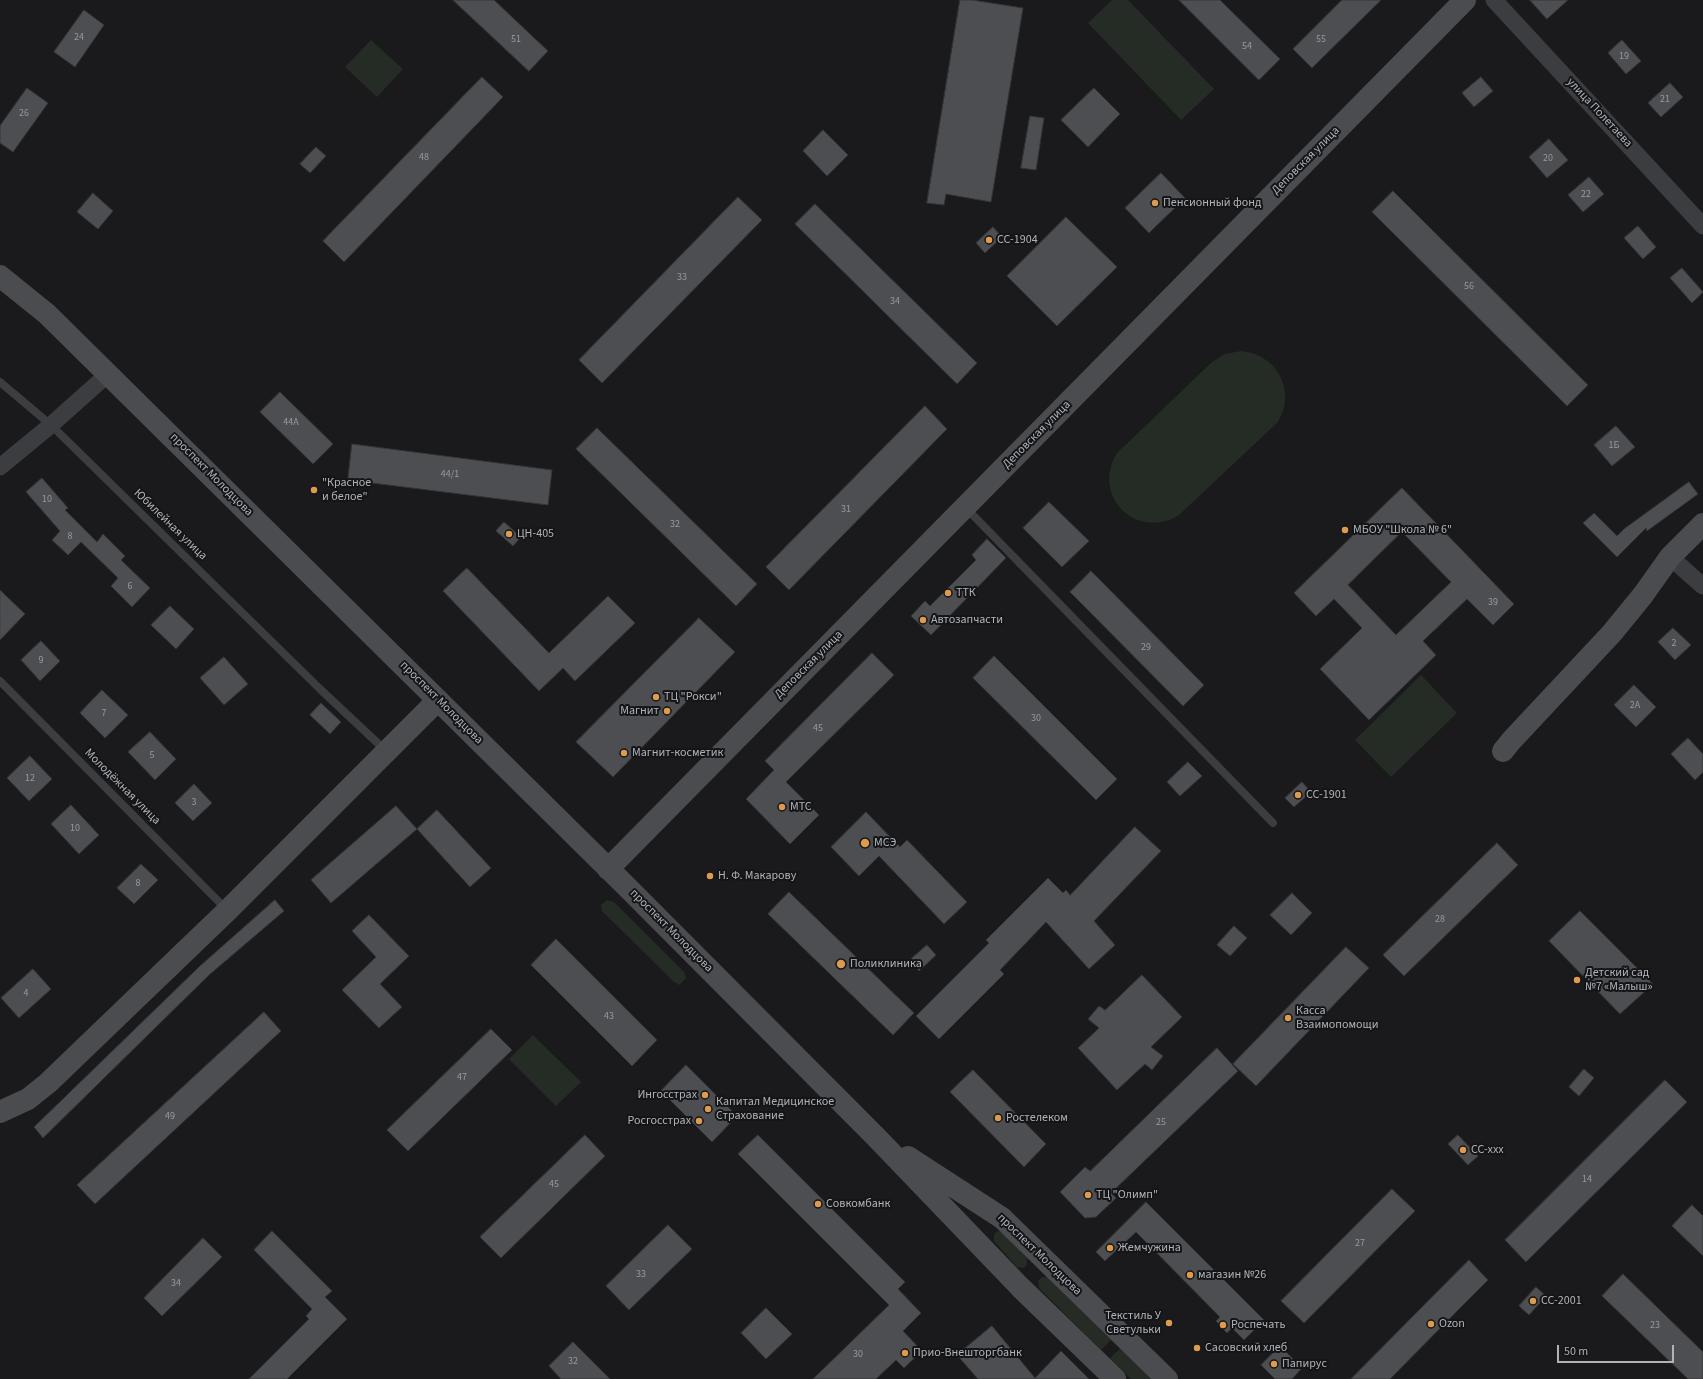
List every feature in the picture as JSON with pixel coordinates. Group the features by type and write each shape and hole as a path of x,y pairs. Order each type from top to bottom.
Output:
{"street":[{"name":"Деповская улица","path":"608,869 1465,0"},
{"name":"улица Полетаева","path":"1494,0 1703,226"},
{"name":"проспект Молодцова","path":"0,276 47,314 438,700 876,1137 1020,1287 1115,1379"},
{"path":"0,467 51,425 108,374"},
{"path":"1503,751 1612,633 1643,595 1670,557 1703,524"},
{"path":"1670,557 1703,586"},
{"path":"0,1112 28,1099 48,1084 227,911 438,700"},
{"name":"проспект Молодцова","path":"876,1137 1002,1218 1167,1379"}],"lane":[{"name":"Юбилейная улица","path":"0,382 51,425 320,689 386,751"},
{"path":"965,507 1273,823"},
{"name":"Молодёжная улица","path":"0,681 227,911"}],"shaded area":[{"path":"1112,0 1128,0 1214,89 1181,120 1088,23"},
{"path":"371,40 403,69 377,97 345,67"},
{"path":"1241,351 1254,354 1265,359 1274,367 1280,376 1284,387 1285,398 1283,410 1278,422 1178,516 1162,522 1147,522 1133,518 1122,509 1114,498 1110,484 1110,469 1117,453 1212,362 1225,354"},
{"path":"1421,675 1457,713 1391,777 1355,740"},
{"path":"607,900 614,902 684,972 686,978 679,985 674,982 602,911 601,905"},
{"path":"533,1035 581,1082 556,1106 509,1059"},
{"path":"997,1231 1003,1232 1027,1258 1027,1264 1024,1268 1017,1267 994,1241 994,1235"},
{"path":"1042,1277 1047,1277 1111,1340 1101,1350 1039,1288 1038,1281"},
{"path":"1122,1347 1154,1379 1131,1379 1110,1358"}],"building":[{"path":"453,0 494,0 548,51 529,71"},
{"path":"960,0 972,0 1023,8 991,202 946,194 944,205 927,203"},
{"path":"1179,0 1220,0 1280,59 1259,80"},
{"path":"1342,0 1381,0 1312,68 1293,49"},
{"path":"1530,0 1568,0 1547,19"},
{"path":"84,10 104,25 75,67 54,52"},
{"path":"1622,40 1641,61 1626,74 1608,53"},
{"path":"482,77 503,97 344,262 323,241"},
{"path":"1481,77 1493,91 1474,107 1462,93"},
{"path":"1670,83 1683,97 1661,117 1648,103"},
{"path":"27,88 48,103 13,152 0,143 0,126"},
{"path":"1094,88 1120,114 1088,147 1061,120"},
{"path":"1030,116 1044,118 1036,170 1021,168"},
{"path":"823,130 848,155 827,176 803,151"},
{"path":"1549,139 1568,160 1547,178 1529,157"},
{"path":"316,147 326,156 310,173 300,164"},
{"name":"Пенсионный фонд","path":"1161,173 1185,198 1149,233 1125,208"},
{"path":"1589,177 1604,194 1583,212 1568,195"},
{"path":"1393,191 1588,385 1567,406 1372,212"},
{"path":"93,193 113,211 98,229 77,212"},
{"path":"738,197 762,220 602,383 579,360"},
{"path":"815,204 977,363 957,384 795,224"},
{"path":"1066,217 1117,267 1057,326 1007,276"},
{"path":"1638,226 1656,247 1643,259 1624,238"},
{"name":"СС-1904","path":"993,227 1002,237 985,253 976,243"},
{"path":"1682,268 1703,292 1692,303 1670,278"},
{"path":"280,392 333,444 313,464 260,412"},
{"path":"925,406 947,429 789,590 766,567"},
{"path":"1616,426 1635,447 1612,466 1594,445"},
{"path":"597,428 757,584 736,606 576,449"},
{"path":"352,444 552,470 548,505 348,480"},
{"path":"42,478 68,508 65,510 97,542 103,534 125,556 121,560 150,588 132,607 111,586 118,578 81,542 68,555 52,540 60,531 26,492"},
{"path":"1689,482 1698,494 1647,531 1646,528 1617,557 1583,523 1594,513 1617,536 1624,529"},
{"path":"1402,488 1514,604 1493,625 1467,599 1423,641 1436,655 1369,720 1320,669 1362,628 1334,599 1316,616 1294,593","holes":["1402,532 1451,582 1396,635 1348,585"]},
{"path":"1049,502 1089,541 1062,567 1023,528"},
{"name":"ЦН-405","path":"504,522 521,537 513,546 496,531"},
{"path":"987,539 1006,558 931,635 911,616 925,601 930,606 976,560 972,555"},
{"path":"467,568 549,653 608,596 635,623 575,681 563,668 539,691 443,591"},
{"path":"1091,571 1204,685 1183,706 1070,592"},
{"path":"0,590 25,614 0,640"},
{"path":"170,606 194,629 176,649 151,625"},
{"name":"ТЦ \"Рокси\"","path":"699,618 735,652 613,777 576,742"},
{"path":"1673,628 1691,645 1675,660 1658,642"},
{"path":"41,641 60,661 40,681 21,660"},
{"path":"872,653 894,675 786,782 819,815 790,844 746,799 774,770 765,761"},
{"path":"994,656 1117,779 1096,800 973,678"},
{"path":"224,657 248,684 224,705 200,678"},
{"path":"1634,685 1656,707 1636,727 1614,705"},
{"path":"102,690 128,715 105,738 80,713"},
{"path":"321,703 341,722 330,734 310,715"},
{"path":"150,732 176,759 155,780 128,752"},
{"path":"1688,738 1703,754 1703,772 1695,780 1671,754"},
{"path":"30,756 52,779 29,801 7,778"},
{"path":"1188,762 1202,776 1180,796 1167,782"},
{"name":"СС-1901","path":"1302,782 1311,792 1294,807 1285,798"},
{"path":"194,784 212,803 193,821 175,803"},
{"path":"71,805 99,835 79,854 51,824"},
{"path":"396,806 417,829 331,903 311,880"},
{"path":"437,810 491,868 470,887 417,829"},
{"path":"866,812 900,847 907,840 967,902 944,924 879,856 859,876 831,847"},
{"path":"1135,827 1161,851 1094,921 1115,945 1089,969 1046,922 1000,970 1004,974 939,1039 916,1016 989,943 986,940 1048,878 1063,893 1066,890 1070,895"},
{"path":"1497,843 1518,865 1404,976 1383,955"},
{"path":"141,864 158,880 134,904 117,888"},
{"name":"Поликлиника","path":"789,892 914,1013 893,1035 768,914"},
{"path":"1292,893 1312,913 1291,935 1270,915"},
{"path":"275,900 284,911 209,975 43,1138 34,1127 200,966"},
{"path":"1580,911 1653,984 1620,1014 1549,941"},
{"path":"369,915 409,956 380,984 402,1007 379,1028 342,990 376,957 352,931"},
{"path":"1234,926 1247,938 1230,956 1217,945"},
{"path":"556,939 657,1040 632,1066 531,965"},
{"path":"927,945 936,955 919,971 910,960"},
{"path":"1346,947 1369,968 1256,1086 1233,1064"},
{"path":"33,969 51,989 19,1018 1,998"},
{"path":"1142,975 1182,1017 1151,1047 1163,1056 1152,1070 1145,1064 1117,1090 1078,1048 1099,1028 1088,1019 1099,1006 1105,1010"},
{"path":"264,1012 281,1031 95,1204 77,1185"},
{"path":"491,1029 512,1050 408,1151 387,1130"},
{"path":"1217,1048 1238,1071 1111,1193 1116,1198 1096,1217 1085,1218 1060,1192 1085,1167 1090,1171"},
{"path":"686,1065 737,1116 712,1142 661,1091"},
{"path":"1584,1069 1594,1078 1579,1096 1569,1087"},
{"name":"Ростелеком","path":"973,1070 1046,1144 1024,1167 950,1092"},
{"path":"1665,1080 1687,1102 1526,1262 1505,1240"},
{"path":"585,1135 605,1156 501,1258 480,1237"},
{"path":"758,1135 905,1282 898,1289 921,1313 903,1331 922,1351 904,1368 896,1360 876,1379 813,1379 889,1305 738,1154"},
{"name":"СС-ххх","path":"1458,1135 1478,1156 1468,1165 1448,1144"},
{"path":"1392,1189 1415,1211 1304,1323 1281,1301"},
{"path":"1146,1202 1264,1320 1244,1340 1232,1328 1227,1333 1216,1321 1220,1317 1136,1232 1105,1261 1096,1252"},
{"path":"1692,1205 1703,1216 1703,1256 1672,1226"},
{"path":"668,1225 692,1249 629,1310 606,1286"},
{"path":"272,1231 332,1291 325,1297 347,1319 287,1379 249,1379 309,1319 306,1316 312,1309 254,1250"},
{"path":"203,1238 222,1257 162,1316 144,1298"},
{"path":"1469,1260 1488,1280 1390,1379 1351,1379"},
{"path":"1623,1274 1703,1352 1703,1379 1688,1379 1602,1296"},
{"name":"СС-2001","path":"1536,1287 1546,1296 1529,1315 1519,1306"},
{"path":"766,1308 792,1334 766,1359 741,1333"},
{"path":"992,1326 1035,1378 1061,1351 1089,1379 978,1379 957,1355"},
{"path":"573,1342 610,1379 561,1379 549,1366"},
{"path":"1280,1346 1302,1368 1292,1379 1275,1379 1261,1365"}],"place":[{"name":"Пенсионный фонд","path":"1155,203"},
{"name":"СС-1904","path":"989,240"},
{"name":"\"Красное и белое\"","path":"314,490"},
{"name":"МБОУ \"Школа № 6\"","path":"1345,530"},
{"name":"ЦН-405","path":"509,534"},
{"name":"ТТК","path":"948,593"},
{"name":"Автозапчасти","path":"923,620"},
{"name":"ТЦ \"Рокси\"","path":"656,697"},
{"name":"Магнит","path":"667,711"},
{"name":"Магнит-косметик","path":"624,753"},
{"name":"СС-1901","path":"1298,795"},
{"name":"МТС","path":"782,807"},
{"name":"МСЭ","path":"865,843"},
{"name":"Н. Ф. Макарову","path":"710,876"},
{"name":"Поликлиника","path":"841,964"},
{"name":"Детский сад №7 «Малыш»","path":"1577,980"},
{"name":"Касса Взаимопомощи","path":"1288,1018"},
{"name":"Ингосстрах","path":"705,1095"},
{"name":"Капитал Медицинское Страхование","path":"708,1109"},
{"name":"Ростелеком","path":"998,1118"},
{"name":"Росгосстрах","path":"699,1121"},
{"name":"СС-ххх","path":"1463,1150"},
{"name":"ТЦ \"Олимп\"","path":"1088,1195"},
{"name":"Совкомбанк","path":"818,1204"},
{"name":"Жемчужина","path":"1110,1248"},
{"name":"магазин №26","path":"1190,1275"},
{"name":"СС-2001","path":"1533,1301"},
{"name":"Текстиль У Светульки","path":"1169,1323"},
{"name":"Ozon","path":"1431,1324"},
{"name":"Роспечать","path":"1223,1325"},
{"name":"Сасовский хлеб","path":"1197,1348"},
{"name":"Прио-Внешторгбанк","path":"905,1353"},
{"name":"Папирус","path":"1274,1364"}]}
